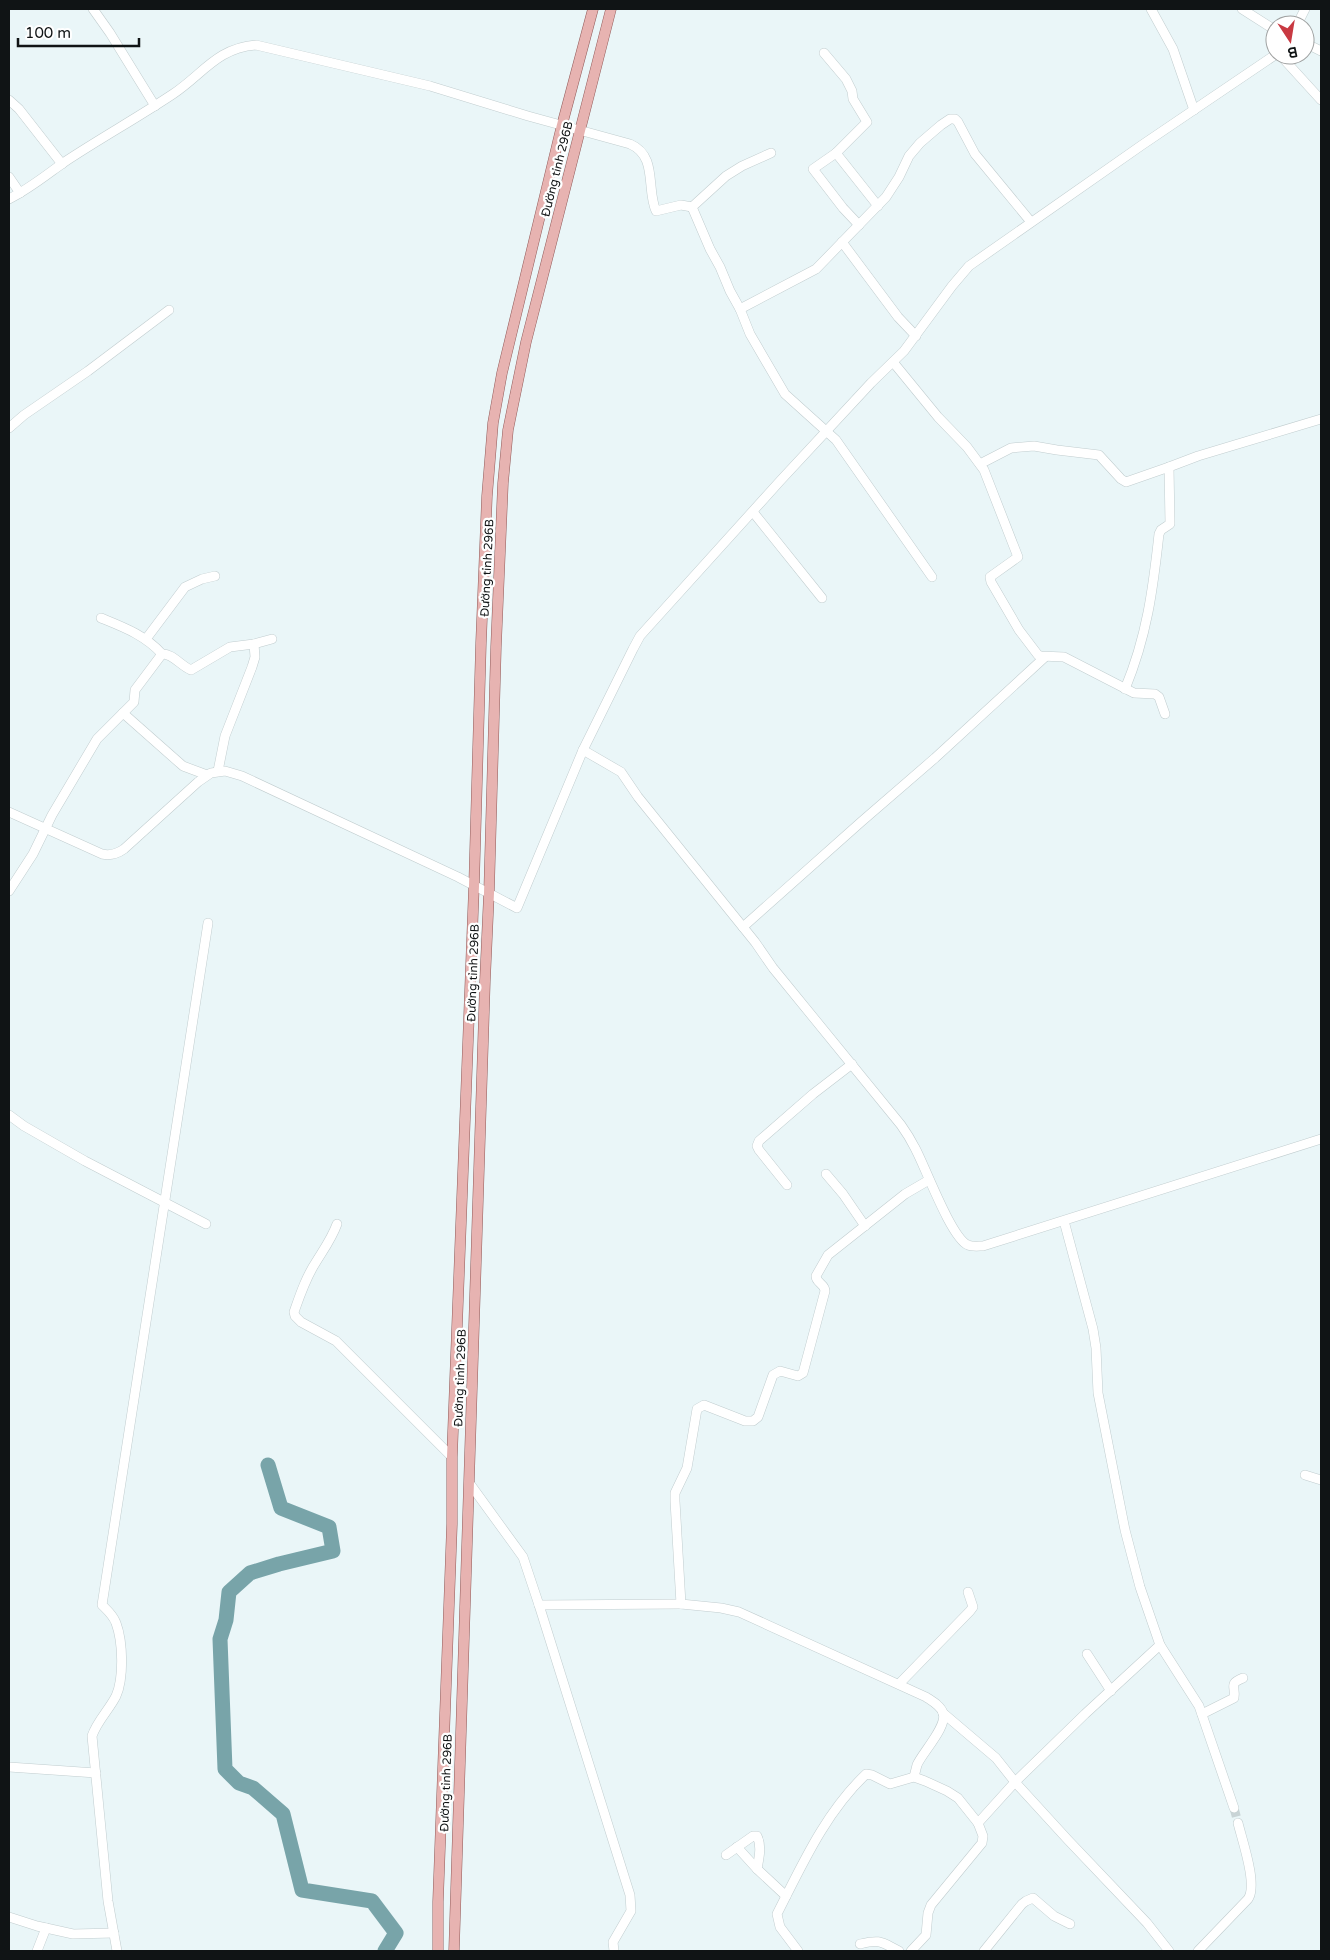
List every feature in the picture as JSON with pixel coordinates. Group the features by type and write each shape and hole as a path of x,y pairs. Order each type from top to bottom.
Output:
{"main road":[{"name":"Đường tỉnh 296B","path":"438,1951 438,1902 452,1534 452,1457 487,496 493,422 502,373 592,9"},
{"name":"Đường tỉnh 296B","path":"454,1951 502,483 508,430 526,342 611,9"}],"street":[{"path":"93,9 155,106"},
{"path":"1151,9 1173,49 1194,110"},
{"path":"1242,9 1265,24"},
{"path":"9,199 42,180 62,164 155,106 223,54 230,50 248,46 262,46 276,51 381,73 430,86 638,147 650,173 656,211 681,205 692,207"},
{"path":"824,53 846,79 852,91 853,99 868,122 836,153 813,169 843,208 859,225"},
{"path":"9,812 108,856 118,853 207,775 218,771 234,773 517,908 583,750 640,636 827,431 893,362 916,336 969,266 1265,62"},
{"path":"1289,65 1321,100"},
{"path":"9,100 19,109 62,164"},
{"path":"740,310 816,269 886,197 899,177 909,156 920,143 950,119 955,119 962,127 975,154 1031,222"},
{"path":"692,207 726,176 742,166 771,153"},
{"path":"836,153 878,206"},
{"path":"9,177 20,193"},
{"path":"692,207 750,334 785,394 827,431 851,461 932,577"},
{"path":"842,242 898,316 916,336"},
{"path":"9,428 24,415 88,371 169,310"},
{"path":"893,362 929,406 967,447 989,479 994,498 1018,557 990,578 1019,630 1038,654 1064,657 1134,693 1155,694 1159,697 1165,714"},
{"path":"980,464 1011,448 1034,446 1099,455 1126,482 1198,456 1321,419"},
{"path":"1125,688 1144,633 1155,580 1159,534 1161,530 1170,524 1168,467"},
{"path":"753,512 822,598"},
{"path":"146,639 185,587 202,579 215,576"},
{"path":"101,618 146,639 162,654 167,654 191,670 230,647 254,644 272,639"},
{"path":"218,771 225,736 252,667 254,644"},
{"path":"9,891 33,854 52,815 98,739 134,702 135,690 162,654"},
{"path":"743,927 935,758 983,711 1045,656"},
{"path":"124,713 183,766 207,775"},
{"path":"583,750 621,772 638,797 743,927 773,968 911,1139 929,1180 961,1239 968,1245 983,1246 1321,1139"},
{"path":"117,1951 108,1901 92,1736 95,1728 117,1694 122,1647 117,1625 112,1614 102,1605 208,923"},
{"path":"787,1185 759,1150 759,1141 813,1094 852,1064"},
{"path":"9,1115 24,1126 85,1161 206,1224"},
{"path":"826,1174 843,1194 865,1226"},
{"path":"680,1604 675,1493 688,1468 697,1409 704,1405 745,1421 753,1421 758,1417 773,1375 780,1371 798,1376 803,1373 825,1291 823,1286 817,1281 816,1276 828,1255 905,1194 929,1180"},
{"path":"1064,1221 1093,1329 1096,1348 1098,1393 1125,1530 1140,1587 1160,1645 1202,1714 1234,1808"},
{"path":"337,1224 333,1235 315,1263 303,1287 294,1312 295,1316 301,1322 336,1341 452,1457"},
{"path":"1305,1475 1321,1480"},
{"path":"470,1484 523,1557 630,1895 631,1911 613,1942 614,1951"},
{"path":"898,1684 970,1611 973,1607 968,1592"},
{"path":"539,1605 680,1604 721,1608 739,1612 926,1697 996,1758 1147,1923 1169,1951"},
{"path":"978,1823 1016,1782 1160,1645"},
{"path":"1087,1654 1111,1691"},
{"path":"1202,1714 1234,1698 1232,1686 1235,1681 1243,1678"},
{"path":"914,1777 917,1766 939,1731 944,1719 944,1713"},
{"path":"9,1767 96,1773"},
{"path":"798,1951 780,1926 776,1914 821,1829 866,1774 890,1784 914,1777 947,1791 958,1798 978,1823 983,1836 982,1843 931,1906 928,1913 926,1935 911,1951"},
{"path":"1198,1951 1248,1899 1252,1892 1249,1869 1238,1823"},
{"path":"726,1855 753,1836 757,1836 760,1850 757,1869"},
{"path":"737,1847 786,1896"},
{"path":"984,1951 1022,1904 1029,1899 1033,1898 1054,1916 1070,1924"},
{"path":"9,1917 73,1934 114,1933"},
{"path":"36,1951 46,1928"},
{"path":"860,1944 880,1941 898,1951"}],"waterway":[{"path":"268,1465 281,1508 329,1527 333,1551 250,1573 229,1592 226,1620 220,1639 225,1769 239,1783 253,1788 283,1814 302,1890 372,1901 396,1933 385,1951"}],"tunnel":[{"path":"1234,1808 1238,1823"}]}
